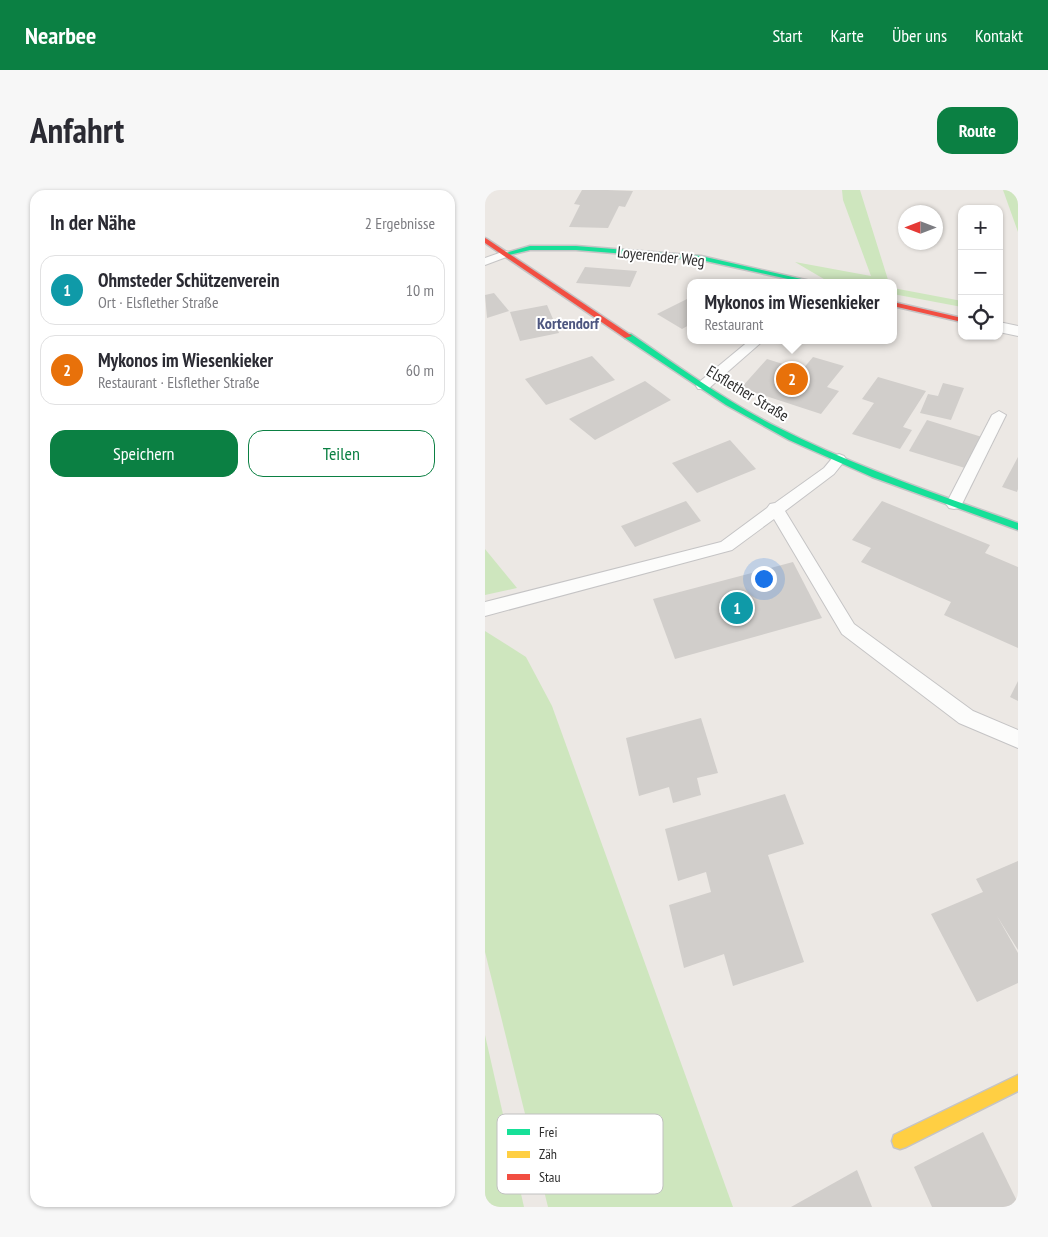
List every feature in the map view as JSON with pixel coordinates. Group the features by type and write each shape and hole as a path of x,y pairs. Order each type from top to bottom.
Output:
{"main road":[{"name":"Elsflether Straße","path":"485,240 703,386 784,433 839,459 1018,527"},
{"name":"Loyerender Weg","path":"505,254 530,248 576,248 701,258 798,279"},
{"path":"897,305 958,319"},
{"path":"900,1140 1018,1083"}],"street":[{"path":"1003,328 1018,331"}],"lane":[{"path":"485,262 505,254"},
{"path":"703,386 753,344"},
{"path":"954,504 999,415"},
{"path":"485,609 726,546 829,470 839,459"},
{"path":"775,508 848,629 965,717 1018,739"}],"green space":[{"path":"842,190 860,190 888,279 824,279 795,262 871,276 843,200"},
{"path":"1003,190 1018,190 1018,232"},
{"path":"897,289 958,300 958,306 897,295"},
{"path":"485,549 517,588 485,595"},
{"path":"485,631 526,657 552,706 733,1207 548,1207 545,1194 663,1194 663,1114 525,1114 485,952"},
{"path":"485,1035 503,1114 497,1114 497,1194 521,1194 524,1207 485,1207"}],"building":[{"path":"582,190 633,191 625,207 619,206 608,228 569,227 580,205 574,204"},
{"path":"585,267 637,271 630,287 576,283"},
{"path":"494,293 509,311 487,318 485,295"},
{"path":"687,299 687,326 682,329 657,314"},
{"path":"547,305 559,333 520,341 510,312"},
{"path":"592,356 615,380 546,405 525,379"},
{"path":"813,357 844,366 827,387 839,391 821,414 741,388 767,359 802,370"},
{"path":"878,377 926,391 903,427 912,430 900,449 852,434 874,403 862,399"},
{"path":"645,381 671,400 595,440 569,419"},
{"path":"943,383 964,388 951,420 920,413 928,394 938,396"},
{"path":"927,420 982,437 965,468 909,451"},
{"path":"730,440 756,469 697,493 672,463"},
{"path":"1018,457 1018,489 1017,492 1002,487"},
{"path":"686,501 701,521 635,547 621,526"},
{"path":"882,501 990,545 985,553 1018,567 1018,648 944,615 951,602 861,562 871,548 852,540"},
{"path":"793,562 822,618 675,659 653,599"},
{"path":"1018,681 1018,701 1010,697"},
{"path":"701,718 718,773 697,778 701,795 673,803 669,787 639,796 626,738"},
{"path":"785,794 804,844 768,855 804,962 733,986 724,954 684,968 669,905 711,892 706,872 678,881 665,829"},
{"path":"1018,861 1018,950 997,916 1018,953 1018,983 977,1002 931,914 983,892 976,879"},
{"path":"983,1132 1018,1203 1018,1207 932,1207 914,1167"},
{"path":"857,1170 872,1207 791,1207"}],"traffic: fast":[{"path":"505,254 530,248 576,248 701,258 798,279"},
{"path":"628,336 729,403 792,438 876,475 1018,527"}],"traffic: slow":[{"path":"900,1141 1018,1083"}],"traffic: jam":[{"path":"485,240 628,336"},
{"path":"897,305 958,319"}],"place":[{"name":"Mykonos im Wiesenkieker","path":"792,379"},
{"name":"Ohmsteder Schützenverein","path":"737,608"}],"district":[{"name":"Kortendorf","path":"568,323"}]}
